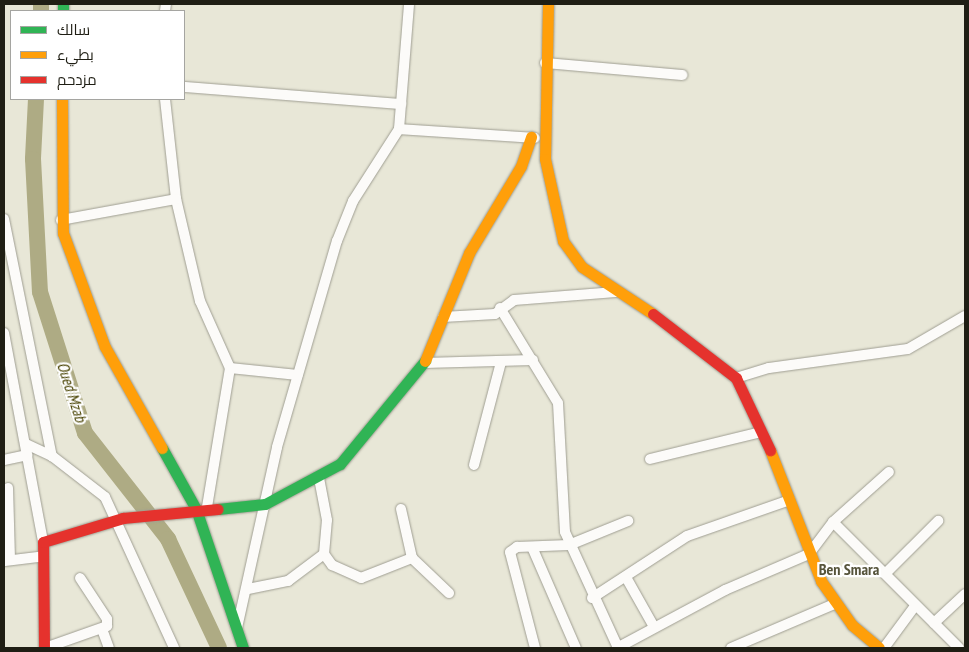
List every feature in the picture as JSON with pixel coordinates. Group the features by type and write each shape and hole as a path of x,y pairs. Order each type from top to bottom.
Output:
{"street":[{"path":"236,628 248,589 265,504 298,374 344,220 399,129 409,4"},
{"path":"548,4 545,63 545,142 553,209 563,241 582,267 616,292 692,340 736,378 762,432 790,500 809,554 834,604 872,646"},
{"path":"545,63 682,75"},
{"path":"185,88 401,104"},
{"path":"62,100 61,220 106,347 197,509 243,648"},
{"path":"165,100 176,199 200,301 230,368 197,509"},
{"path":"399,129 531,137 545,142"},
{"path":"43,542 121,519 197,509 265,504 320,478 340,464 424,363 469,253 521,166 531,137"},
{"path":"61,220 176,199"},
{"path":"4,219 52,456"},
{"path":"443,317 495,314 500,308 514,300 616,292"},
{"path":"500,308 534,360 560,410 569,545 592,598 617,648 725,590 809,554 833,522 889,472"},
{"path":"736,378 769,368 908,349 965,316"},
{"path":"4,333 43,542 40,557 45,648 102,629"},
{"path":"424,363 534,360"},
{"path":"474,465 502,362"},
{"path":"230,368 298,374"},
{"path":"650,459 762,432"},
{"path":"4,460 27,450 52,456 100,492 121,519 174,648"},
{"path":"320,478 327,520 324,554 334,567 361,578 412,558"},
{"path":"8,488 7,561 40,557"},
{"path":"592,598 627,579 687,536 790,500"},
{"path":"401,509 412,558 449,593"},
{"path":"886,572 938,521"},
{"path":"535,648 510,557 514,548 569,545 628,522"},
{"path":"833,522 886,572 915,606 959,648"},
{"path":"532,547 576,648"},
{"path":"248,589 288,581 324,554"},
{"path":"80,578 106,619 102,629 109,648"},
{"path":"627,579 654,627"},
{"path":"934,623 965,594"},
{"path":"731,648 746,645 834,604"},
{"path":"884,648 915,606"}],"waterway":[{"name":"Oued Mzab","path":"41,4 41,10"},
{"name":"Oued Mzab","path":"36,100 33,159 40,292 85,433 168,539 219,648"}],"traffic: fast":[{"path":"63,4 63,10"},
{"path":"218,509 265,504 340,464 425,361"},
{"path":"162,448 196,509 243,648"}],"traffic: slow":[{"path":"548,4 545,159 563,241 582,267 653,314"},
{"path":"62,100 63,233 105,347 162,448"},
{"path":"425,361 469,253 521,166 531,137"},
{"path":"770,450 821,581 852,625 879,648"}],"traffic: jam":[{"path":"653,314 736,378 770,450"},
{"path":"44,648 43,542 123,518 218,509"}],"district":[{"name":"Ben Smara","path":"849,569"}]}
